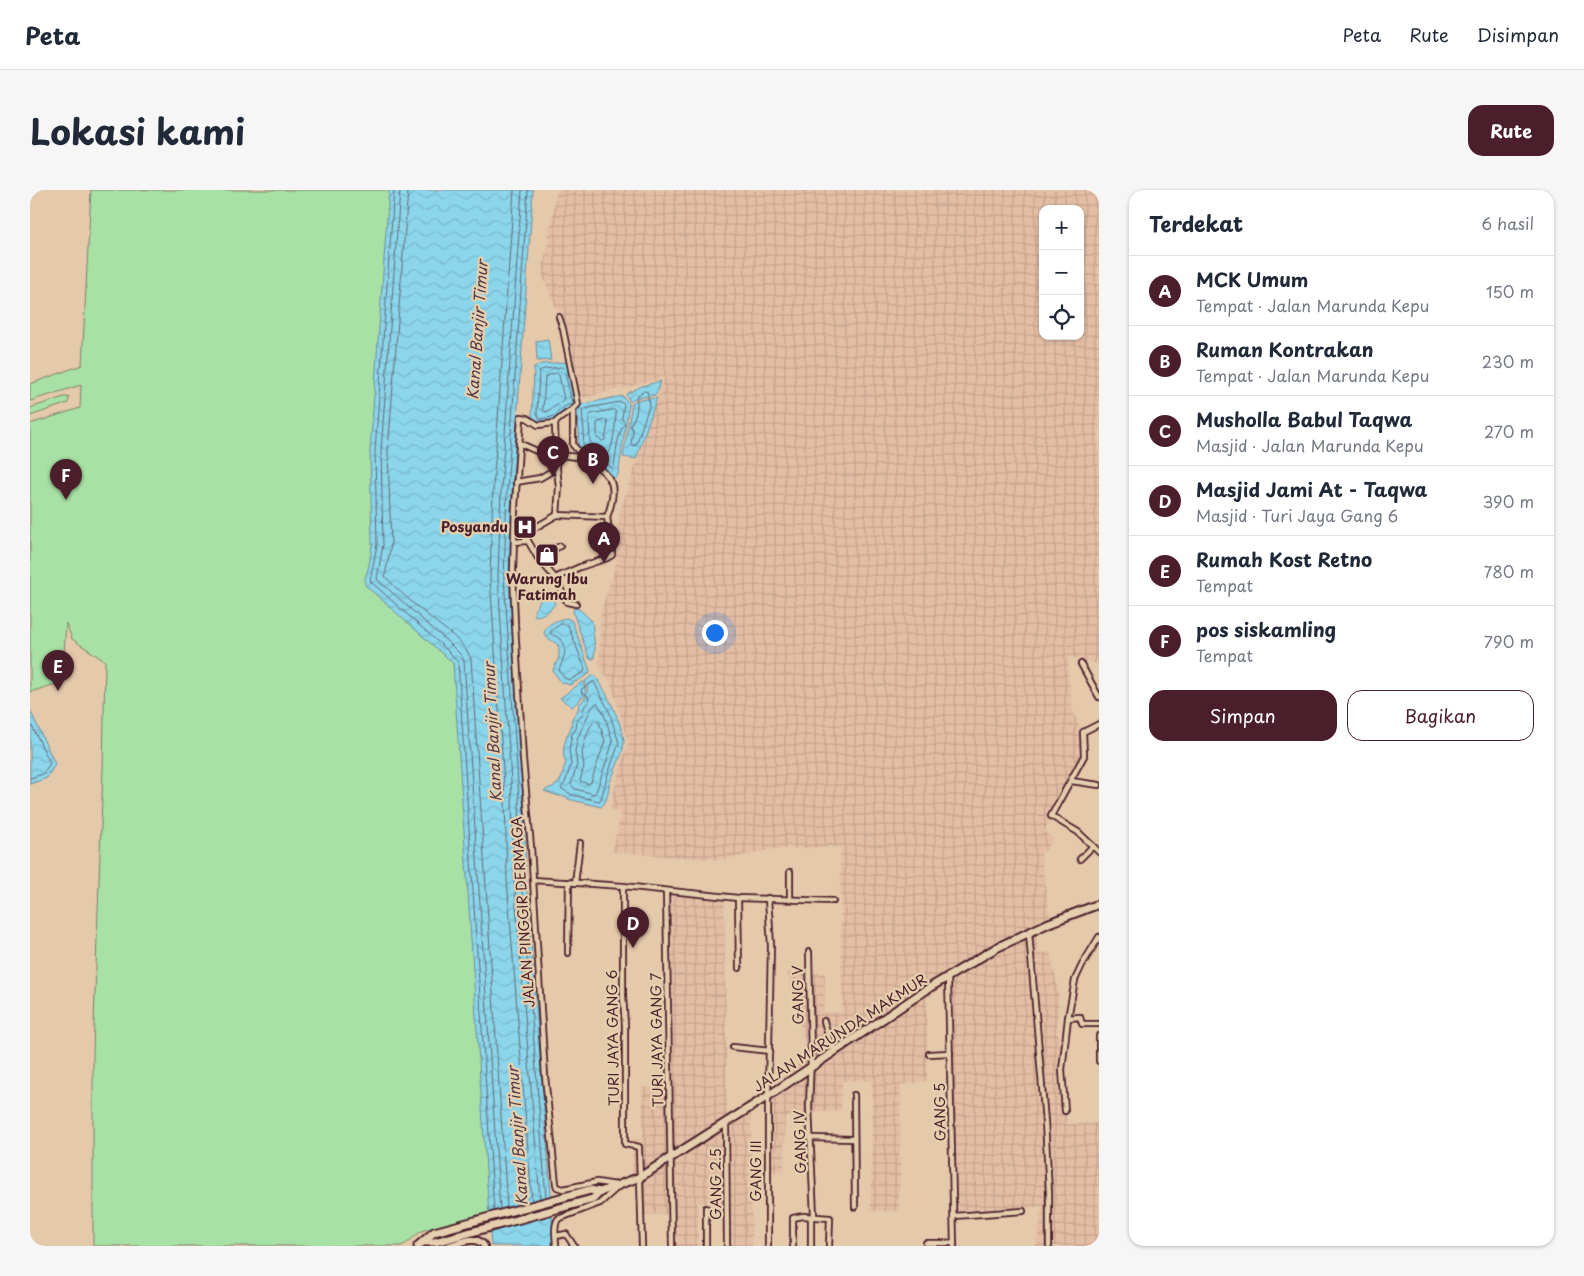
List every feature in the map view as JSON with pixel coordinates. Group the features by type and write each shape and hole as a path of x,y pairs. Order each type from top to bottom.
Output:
{"main road":[{"name":"JALAN MARUNDA MAKMUR","path":"420,1244 434,1232 590,1190 600,1192 640,1177 768,1096 948,977 996,948 1049,923 1099,904"},
{"name":"JALAN MARUNDA MAKMUR","path":"420,1244 435,1242 560,1209 593,1199 600,1192"}],"street":[{"path":"557,515 560,487 557,468 555,423 578,404 559,316"},
{"path":"555,578 612,555 608,517 613,499 613,483 604,471 573,445 573,410"},
{"name":"JALAN PINGGIR DERMAGA","path":"555,423 538,425 527,418 521,417 516,482 513,571 521,730 533,880 545,1076 557,1187 563,1189 597,1182 620,1186"},
{"path":"519,443 539,452 587,458"},
{"path":"516,482 540,478 557,468"},
{"path":"576,604 567,602 555,578 538,558 524,535 526,532 557,515 608,517"},
{"path":"514,542 527,540"},
{"path":"538,558 560,546"},
{"path":"1081,664 1099,697"},
{"path":"1099,724 1083,732 1084,755 1051,816 1078,832 1099,852"},
{"path":"1071,781 1099,785"},
{"path":"576,883 580,842"},
{"path":"1080,859 1093,846"},
{"path":"790,872 790,899"},
{"path":"533,880 623,886 738,898 833,900"},
{"path":"568,953 569,882"},
{"name":"TURI JAYA GANG 6","path":"623,886 625,1144 639,1146 640,1177"},
{"name":"TURI JAYA GANG 7","path":"666,891 672,1246"},
{"path":"738,898 739,968"},
{"name":"GANG III","path":"768,898 770,946 768,1246"},
{"path":"1029,933 1045,1122 1049,1192 1049,1246"},
{"path":"1065,1110 1062,1070 1075,980 1099,937"},
{"name":"GANG V","path":"809,952 810,1068"},
{"name":"GANG 5","path":"948,977 954,1244"},
{"path":"1068,1018 1080,1017 1082,1024 1099,1024"},
{"path":"824,1021 830,1044 836,1050"},
{"path":"1099,1036 1099,1061"},
{"path":"733,1048 770,1051"},
{"path":"929,1054 950,1054"},
{"name":"GANG IV","path":"810,1068 809,1107 812,1216 810,1246"},
{"path":"854,1096 855,1207"},
{"name":"GANG 2.5","path":"726,1122 727,1246"},
{"path":"811,1138 854,1139"},
{"path":"640,1177 642,1246"},
{"path":"556,1246 556,1221 558,1219 600,1203 620,1186"},
{"path":"706,1208 706,1246"},
{"path":"954,1216 1024,1210"},
{"path":"793,1246 793,1218 812,1216 830,1218 829,1246"},
{"path":"556,1236 566,1234 574,1246"},
{"path":"449,1246 468,1244 478,1240 484,1246"},
{"path":"926,1243 954,1244"}],"shaded area":[{"path":"557,190 1099,190 1099,664 1069,657 1068,672 1073,711 1082,732 1083,755 1044,832 1054,839 1041,855 1050,918 1036,922 1038,954 1050,951 1059,994 1057,1033 1063,1040 1061,1070 1067,1124 1099,1123 1099,1246 1036,1246 1042,1206 953,1212 952,982 927,998 927,1081 901,1085 899,1211 871,1211 872,1080 842,1081 841,1110 785,1117 784,1171 770,1172 769,1091 808,1055 787,972 825,973 824,1013 842,1012 840,847 773,849 723,860 612,852 621,813 610,809 628,743 612,686 599,664 601,611 616,564 619,515 664,378 579,399 563,325 542,274"},
{"path":"669,887 724,894 727,1119 751,1106 752,1246 730,1246 730,1203 698,1203 698,1246 674,1246 674,1214 643,1215 640,1180 632,1184 633,1140 643,1139 642,1087 671,1087"}],"green space":[{"path":"91,190 393,190 455,659 492,1212 424,1230 401,1246 93,1246 93,1051 105,661 72,639 66,623 62,682 30,692 30,424 80,408 81,385 30,401 30,384 82,365"},
{"path":"64,397 69,398 68,403 30,416 30,408"}],"water":[{"name":"Kanal Banjir Timur","path":"389,190 533,190 512,491 509,577 524,797 526,878 552,1207 553,1246 491,1246 453,663 365,585 372,545 370,451"},
{"path":"548,339 551,360 537,361 536,341"},
{"path":"567,362 577,404 555,421 538,424 532,418 534,368 541,364"},
{"path":"661,381 656,395 635,398 630,402 626,394 642,386"},
{"path":"623,396 629,404 618,475 614,478 601,465 578,448 577,407 578,405"},
{"path":"657,398 636,459 623,457 632,403 637,400"},
{"path":"547,591 555,603 546,612 535,616 534,610"},
{"path":"574,608 579,609 592,621 595,648 594,659 589,658 573,612"},
{"path":"567,618 572,621 590,671 589,674 570,685 561,682 553,671 559,657 559,649 556,643 546,637 544,633 553,622"},
{"path":"594,675 613,707 621,727 624,742 621,757 610,782 606,799 601,807 544,791 556,785 561,778 566,763 564,745 572,719 579,704 587,694 585,681"},
{"path":"584,682 586,694 572,707 560,698"},
{"path":"30,710 55,764 47,778 30,784"}],"place":[{"name":"Musholla Babul Taqwa","path":"553,477"},
{"name":"Ruman Kontrakan","path":"593,484"},
{"name":"pos siskamling","path":"66,500"},
{"name":"Posyandu","path":"525,527"},
{"name":"Warung Ibu Fatimah","path":"547,555"},
{"name":"MCK Umum","path":"604,563"},
{"name":"Rumah Kost Retno","path":"58,691"},
{"name":"Masjid Jami At - Taqwa","path":"633,948"}]}
